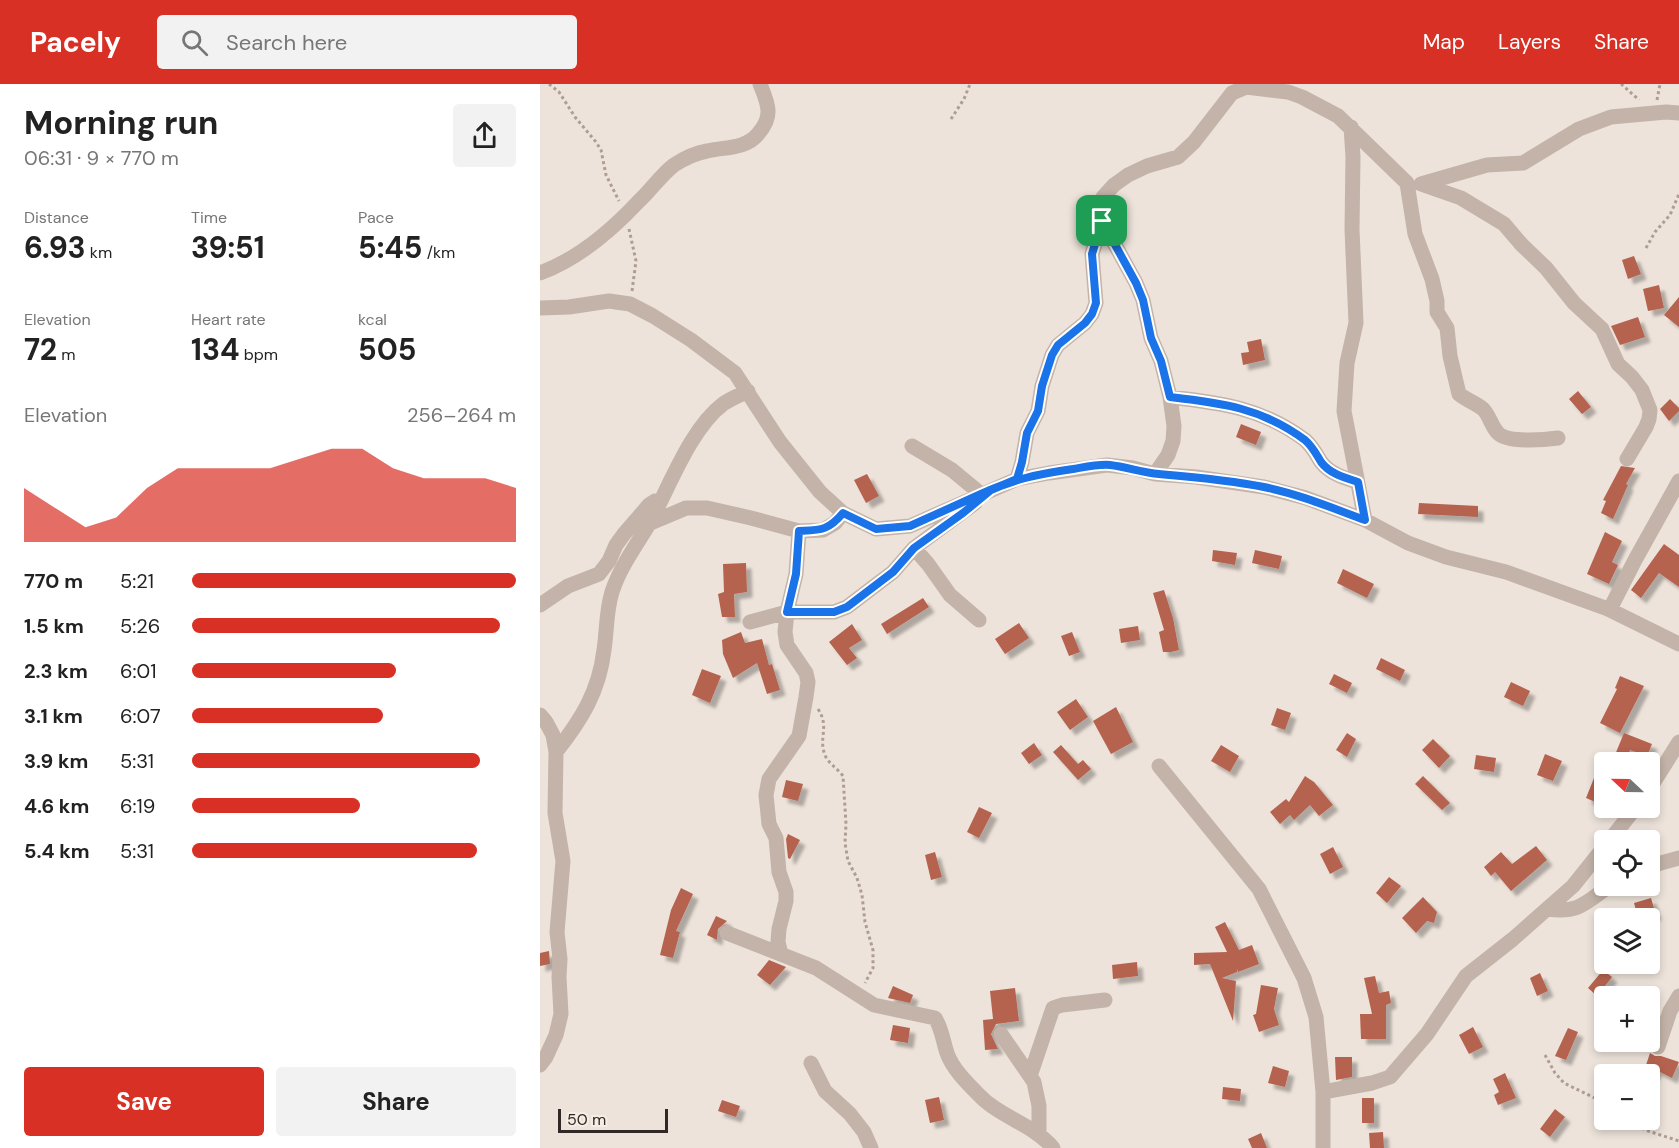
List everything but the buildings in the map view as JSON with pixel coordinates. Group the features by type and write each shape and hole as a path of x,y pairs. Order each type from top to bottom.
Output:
{"street":[{"path":"540,273 571,258 596,241 626,214 672,166 691,155 737,147 756,136 768,121 769,105 760,84"},
{"path":"1017,479 1027,433 1038,411 1042,386 1052,355 1058,345 1085,323 1096,303 1092,254 1102,221 1103,197 1128,175 1147,166 1178,157 1194,142 1232,93 1246,87 1288,92 1338,116 1414,183 1461,198 1504,224 1546,268 1574,303 1602,329 1618,364 1632,376 1642,390 1650,410 1646,427 1627,459"},
{"path":"1414,183 1487,165 1523,163 1579,129 1611,117 1679,113"},
{"path":"1351,127 1356,323 1347,363 1344,411 1365,520"},
{"path":"1414,183 1415,234 1432,279 1437,312 1447,328 1450,356 1459,394 1482,409 1491,419 1496,432 1503,438 1543,440 1557,438"},
{"path":"1102,221 1143,300 1151,338 1161,361 1170,397 1174,426 1173,441 1168,455 1155,474"},
{"path":"540,308 569,307 609,301 630,304 692,340 735,374 780,442 820,492 843,513 876,529 910,526 1017,479 1107,465 1133,468 1155,474 1196,477 1264,487 1306,498 1365,520 1408,543 1506,572 1610,609 1679,644"},
{"path":"556,752 582,718 595,689 604,649 606,617 612,591 626,559 648,524 694,439 710,417 724,404 747,391"},
{"path":"1170,397 1223,403 1246,409 1296,434 1317,452 1330,471 1358,482"},
{"path":"912,446 986,492"},
{"path":"1610,609 1679,481"},
{"path":"750,622 787,612 834,612 847,607 893,572 914,548 963,513 986,492"},
{"path":"540,605 568,586 599,574 624,534 649,505 663,496"},
{"path":"648,524 686,508 707,508 799,531 824,530 835,523 843,513"},
{"path":"781,954 778,942 779,929 786,892 779,872 776,838 769,824 766,786 799,736 808,682 806,673 787,645 785,632 796,574 799,531"},
{"path":"914,548 950,596 979,620"},
{"path":"540,715 553,735 556,752 555,813 563,861 557,932 561,1014 556,1035 540,1065"},
{"path":"1660,772 1679,742"},
{"path":"1159,766 1259,889 1310,994 1316,1017 1323,1092 1323,1148"},
{"path":"1618,830 1627,818"},
{"path":"1660,863 1679,858"},
{"path":"1323,1092 1372,1083 1390,1077 1427,1034 1466,976 1548,909 1573,886 1594,860"},
{"path":"1548,909 1564,911 1585,905 1597,896"},
{"path":"727,933 816,968 874,1005 892,1011 935,1018 940,1026 948,1056 979,1096 1000,1113 1039,1135 1053,1148"},
{"path":"1660,1041 1670,1011 1679,996"},
{"path":"1030,1076 1053,1008 1105,1000"},
{"path":"1001,1034 1034,1082 1039,1106 1039,1135"},
{"path":"811,1063 825,1091 850,1114 864,1132 871,1148"}],"path":[{"path":"549,84 559,92 601,150 606,175 626,214 636,261 630,304"},
{"path":"951,118 964,99 970,84"},
{"path":"1646,248 1655,232 1670,215 1679,194"},
{"path":"806,697 816,705 822,715 825,727 822,746 826,758 843,776 846,852 862,895 864,922 873,950 873,968 868,979 856,994"},
{"path":"1545,1055 1555,1073 1564,1083 1594,1098"},
{"path":"1646,1130 1679,1141"}],"route":[{"path":"1102,221 1092,254 1096,303 1085,323 1058,345 1052,355 1042,386 1038,411 1027,433 1017,479 991,490 914,548 893,572 847,607 834,612 787,612 796,574 799,531 824,530 835,523 843,513 876,529 910,526 981,494 1017,479 1089,466 1107,465 1133,468 1155,474 1196,477 1264,487 1306,498 1365,520 1358,482 1330,471 1317,452 1296,434 1246,409 1223,403 1170,397 1161,361 1151,338 1143,300 1102,221"}]}
